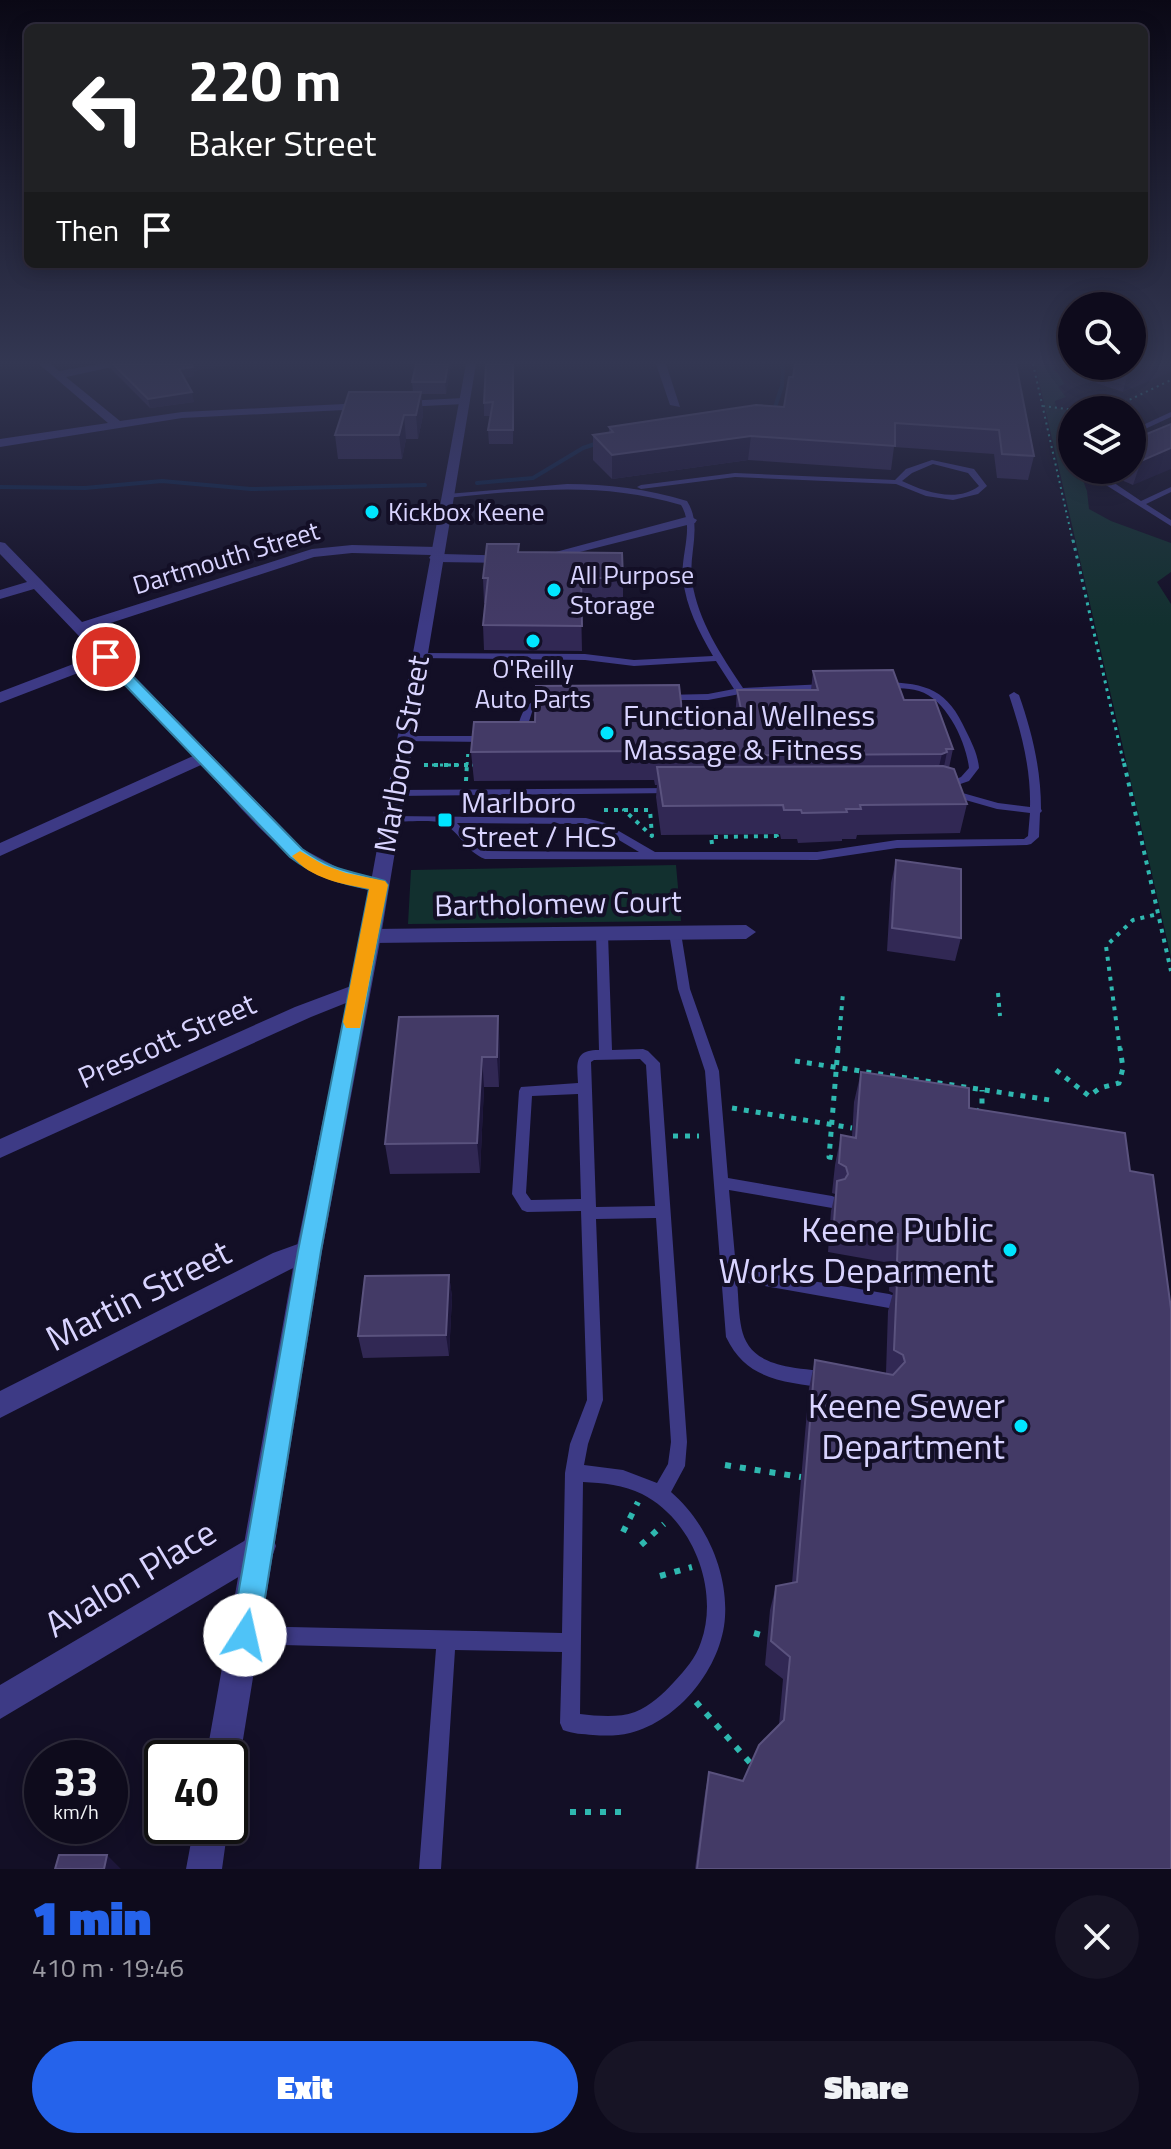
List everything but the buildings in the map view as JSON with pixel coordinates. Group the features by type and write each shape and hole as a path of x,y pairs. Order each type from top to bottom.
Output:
{"street":[{"name":"Marlboro Street","path":"226,1740 309,1251 371,936 455,451"},
{"name":"Dartmouth Street","path":"79,628 312,553 352,549 437,555 550,557 690,520"},
{"path":"0,546 296,853 318,869 343,879 379,885"},
{"path":"0,595 36,584"},
{"path":"0,698 106,657"},
{"path":"0,850 203,758"},
{"name":"Bartholomew Court","path":"371,936 746,932"},
{"name":"Prescott Street","path":"0,1149 303,1012 359,990"},
{"name":"Martin Street","path":"0,1405 282,1261 309,1251"},
{"name":"Avalon Place","path":"0,1703 261,1546"},
{"path":"204,1869 208,1844"}],"lane":[{"path":"447,496 578,485 634,488 735,475 897,482 928,494 947,496 966,495 983,486 971,471 932,462 909,471 897,482"},
{"path":"1111,484 1171,524"},
{"path":"634,488 684,503 689,509 687,580 692,600 718,658 740,691"},
{"path":"1142,503 1171,489"},
{"path":"419,656 585,657 634,663 718,658"},
{"path":"869,685 906,685 928,689 946,700 952,709 974,768 965,779 937,789 997,806 1037,811"},
{"path":"649,697 708,697 740,691 841,686"},
{"path":"445,820 462,832 469,847 485,855 823,855 897,844 1017,844 1033,837 1037,811 1031,748 1014,695"},
{"path":"510,740 522,734 524,713 529,705 563,697"},
{"path":"405,739 496,740"},
{"path":"396,793 683,791"},
{"path":"391,819 586,821 606,827 657,856"},
{"path":"675,933 684,989 712,1071 734,1337 748,1360 762,1369 840,1382"},
{"path":"602,934 606,1055"},
{"path":"574,1473 613,1476 653,1491 678,1511 694,1533 709,1563 718,1607 715,1634 702,1664 683,1688 638,1720 605,1726 570,1723 574,1473 579,1444 595,1400 584,1060 592,1055 643,1054 652,1059 679,1442 676,1466 653,1491"},
{"path":"585,1088 526,1091 519,1194 527,1206 663,1212"},
{"path":"721,1183 832,1202"},
{"path":"728,1273 889,1301"},
{"path":"245,1635 571,1643"},
{"path":"430,1869 446,1641"}],"path":[{"path":"1053,451 1171,971"},
{"path":"465,792 469,739"},
{"path":"424,765 475,765"},
{"path":"604,810 624,810 650,810 652,836 624,810"},
{"path":"1056,1070 1089,1096 1100,1088 1119,1083 1123,1068 1106,946 1133,920 1158,914"},
{"path":"842,1167 843,1159 829,1157 843,993"},
{"path":"998,993 1000,1016"},
{"path":"795,1061 1050,1100"},
{"path":"970,1117 982,1107 982,1090"},
{"path":"715,1106 852,1128"},
{"path":"725,1465 801,1477"},
{"path":"623,1532 653,1491"},
{"path":"641,1545 678,1511"},
{"path":"660,1576 709,1563"},
{"path":"754,1633 768,1637"},
{"path":"683,1688 753,1766"},
{"path":"570,1812 629,1812"}],"green space":[{"path":"1063,484 1084,484 1089,509 1111,521 1171,543 1171,572 1157,582 1171,604 1171,957"},
{"path":"676,865 681,921 408,924 411,870"}],"waterway":[{"path":"477,483 533,478 578,451"},
{"path":"0,487 85,488 162,481 251,489 425,485"}],"slow traffic":[{"path":"300,856 318,869 343,879 379,885 353,1022"}],"place":[{"name":"Kickbox Keene","path":"372,512"},
{"name":"All Purpose Storage","path":"554,590"},
{"name":"O'Reilly Auto Parts","path":"533,641"},
{"name":"Functional Wellness Massage & Fitness","path":"607,733"},
{"name":"Marlboro Street / HCS","path":"445,820"},
{"name":"Keene Public Works Deparment","path":"1010,1250"},
{"name":"Keene Sewer Department","path":"1021,1426"}],"route":[{"path":"106,657 296,853 318,869 343,879 379,885 309,1251 245,1635"}]}
